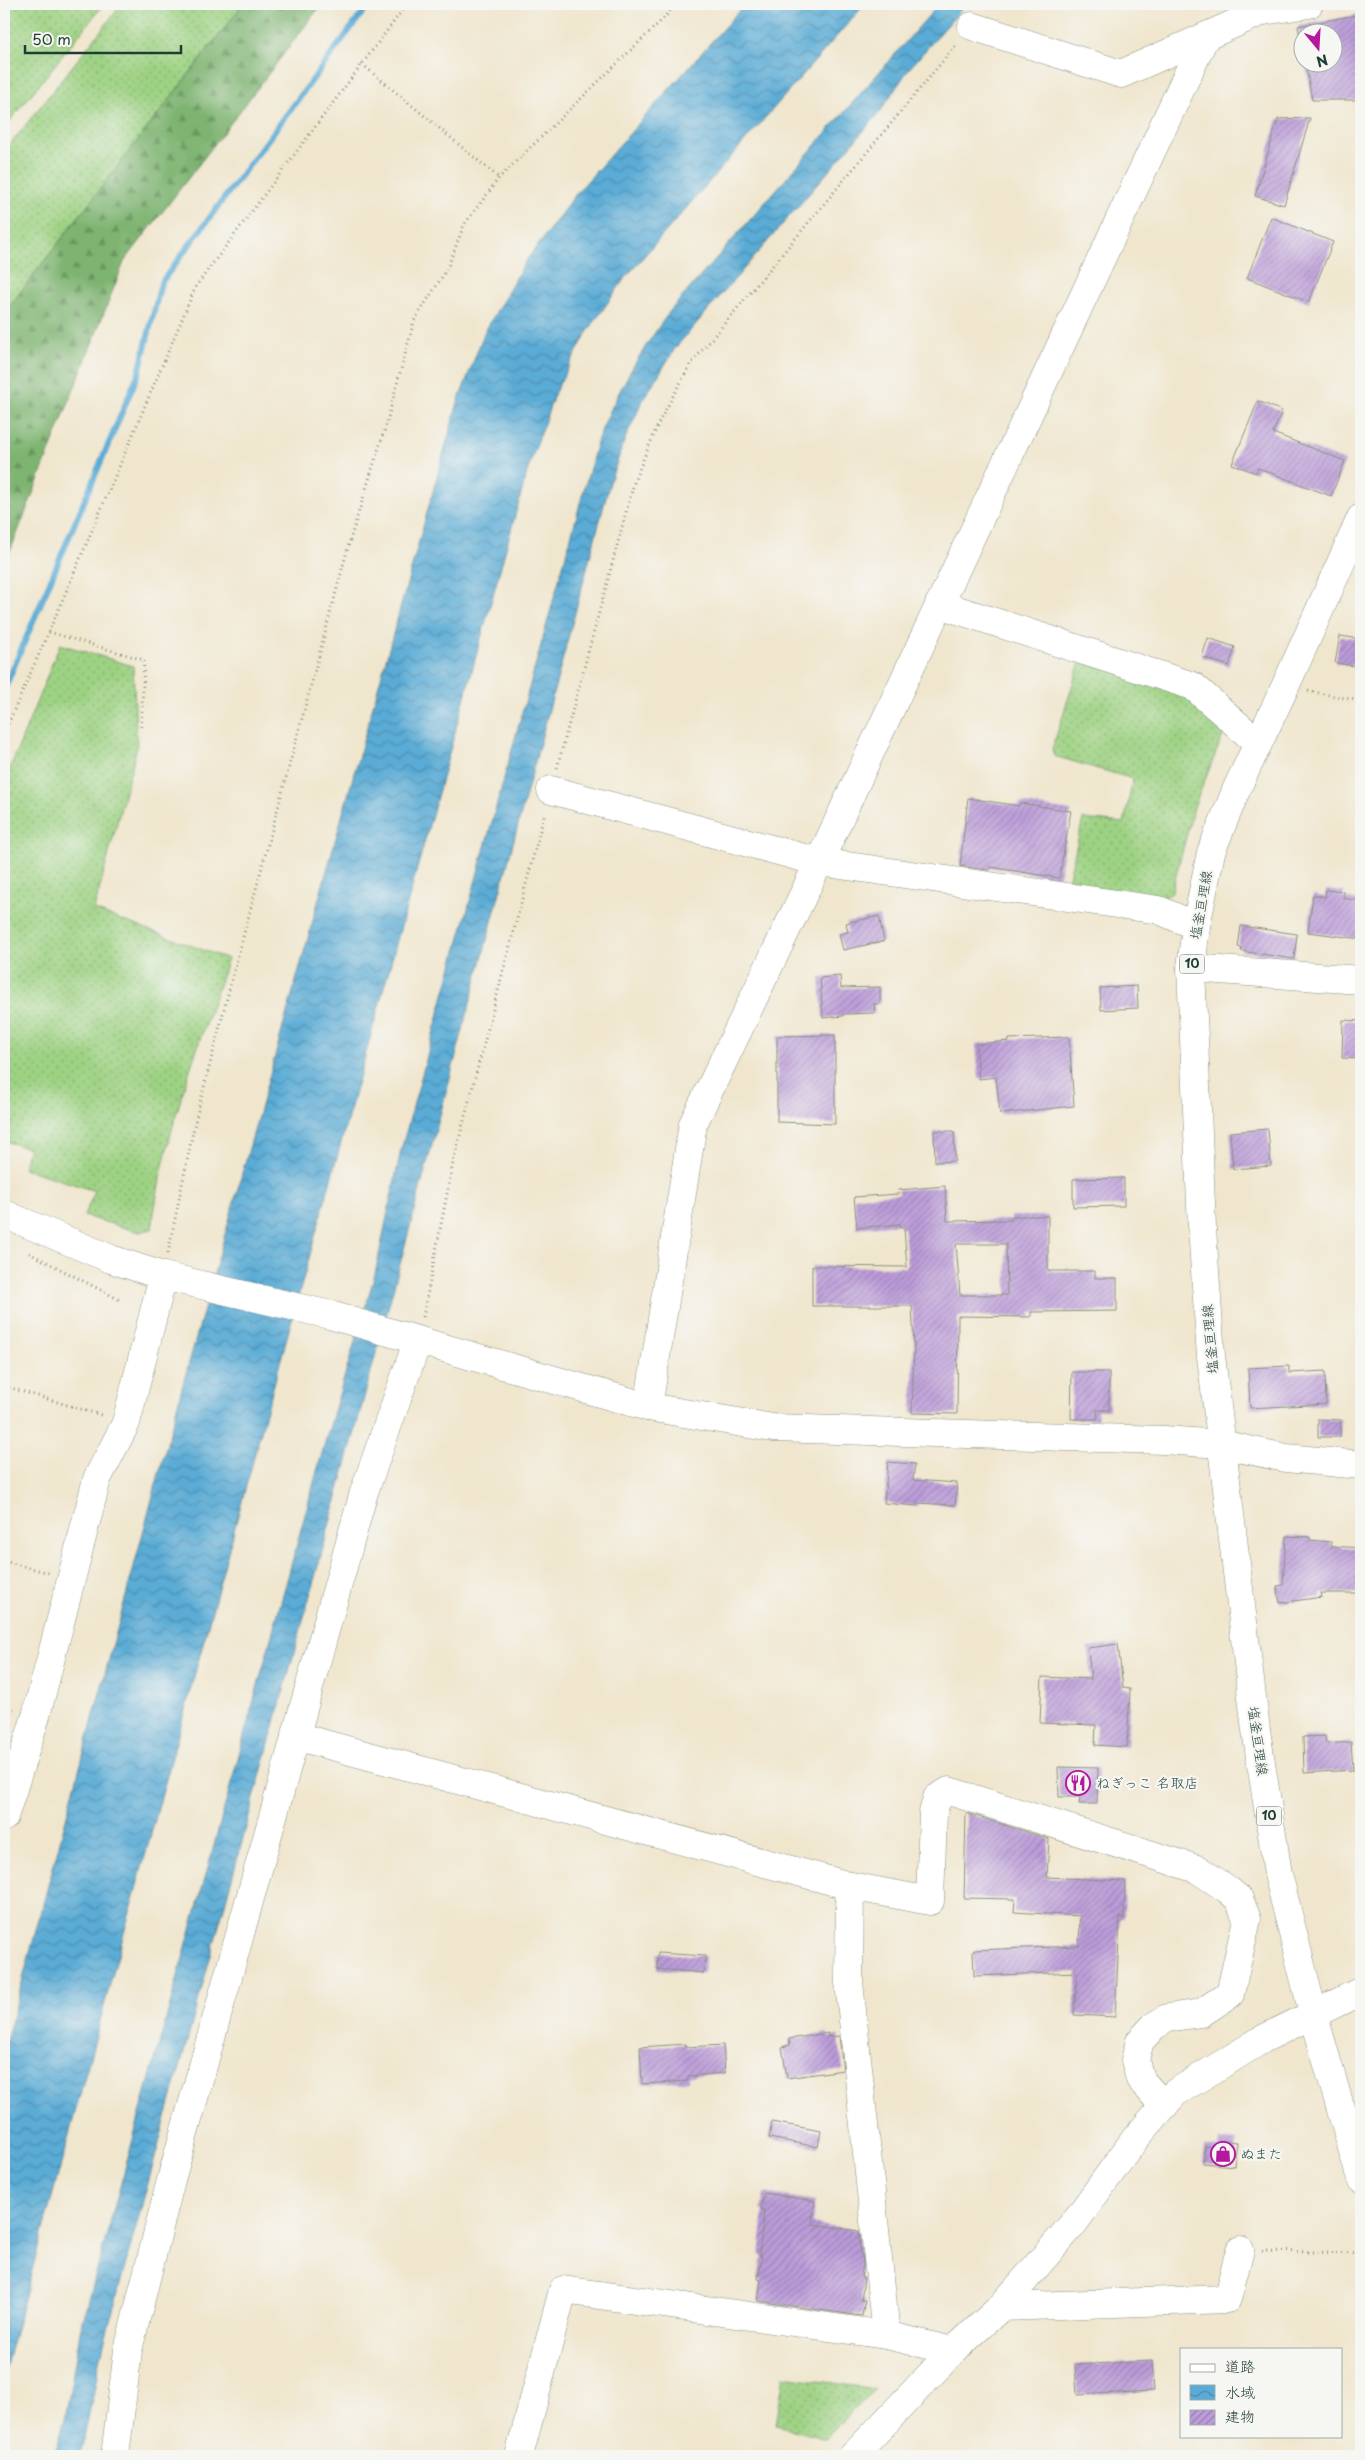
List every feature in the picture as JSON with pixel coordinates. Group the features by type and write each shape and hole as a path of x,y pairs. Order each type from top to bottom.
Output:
{"street":[{"path":"972,26 1120,74 1263,11 1309,4"},
{"path":"648,1406 693,1124 819,862 1205,37"},
{"name":"塩釜亘理線","path":"1361,518 1210,852 1196,926 1191,968 1202,1228 1220,1444 1256,1730 1278,1874 1313,2013 1361,2179"},
{"path":"940,604 1193,686 1258,743"},
{"path":"551,790 819,862 1159,910 1196,926"},
{"path":"1191,968 1361,980"},
{"path":"4,1214 111,1259 163,1276 338,1318 648,1406 773,1428 1164,1440 1220,1444 1286,1458 1361,1465"},
{"path":"4,1817 36,1716 97,1478 126,1423 163,1276"},
{"path":"115,2456 130,2341 171,2180 364,1492 414,1339"},
{"path":"295,1736 850,1886 930,1901 933,1812 937,1798 949,1791 1197,1869 1227,1889 1239,1900 1247,1919 1230,1994 1202,2012 1167,2018 1154,2026 1140,2041 1135,2060 1140,2079 1164,2106"},
{"path":"850,1886 849,1982 886,2335"},
{"path":"853,2456 953,2351 1001,2308 1074,2223 1135,2139 1175,2093 1262,2038 1361,1992"},
{"path":"1001,2308 1227,2299 1240,2250"},
{"path":"519,2456 563,2290 886,2335 953,2351"}],"path":[{"path":"4,733 196,286 407,4"},
{"path":"163,1276 195,1122 235,967 350,540 386,425 414,321 447,269 464,225 499,178 664,18 675,4"},
{"path":"414,1339 454,1158 551,790 635,479 660,420 690,365 972,26"},
{"path":"362,64 499,178"},
{"path":"49,632 144,660 141,730"},
{"path":"1286,687 1361,701"},
{"path":"20,1248 120,1300"},
{"path":"4,1386 126,1423"},
{"path":"4,1561 71,1578"},
{"path":"1240,2250 1361,2253"}],"green space":[{"path":"4,4 104,4 4,128"},
{"path":"122,4 243,4 9,307 4,321 4,152"},
{"path":"243,4 322,4 124,262 4,567 4,321 9,307"},
{"path":"60,644 133,666 137,747 94,910 228,959 173,1126 157,1194 152,1229 139,1232 84,1216 95,1191 23,1168 29,1148 4,1141 4,783"},
{"path":"1080,662 1175,685 1226,728 1194,807 1171,894 1161,898 1067,885 1083,819 1124,823 1133,779 1054,756 1052,749"},
{"path":"784,2376 875,2389 825,2439 776,2425"}],"water":[{"path":"745,4 865,4 625,278 588,331 555,392 528,469 266,1413 4,2373 4,2049 182,1388 458,402 485,331 526,261 575,195"},
{"path":"939,4 966,4 908,70 880,112 676,347 643,400 625,439 611,479 350,1450 104,2343 80,2456 54,2456 65,2419 80,2332 325,1442 375,1274 401,1150 598,439 613,404 630,372 670,311"}],"building":[{"path":"1361,14 1361,100 1312,100 1307,72 1342,72 1342,22 1319,22"},
{"path":"1310,118 1284,205 1255,196 1278,119"},
{"path":"1271,217 1333,242 1309,302 1247,278"},
{"path":"1258,401 1282,411 1273,433 1345,461 1331,496 1258,468 1256,473 1232,464"},
{"path":"1340,636 1361,639 1361,667 1335,663"},
{"path":"1208,638 1235,647 1229,666 1202,657"},
{"path":"968,798 1019,806 1020,803 1071,811 1059,878 990,867 989,870 960,866"},
{"path":"1326,890 1344,892 1343,898 1361,901 1361,939 1308,932 1313,895 1325,897"},
{"path":"879,916 884,941 843,950 839,934 848,932 846,923"},
{"path":"1241,926 1297,934 1294,959 1241,951 1242,948 1238,947"},
{"path":"840,976 841,988 880,987 880,1004 874,1004 875,1013 843,1014 843,1016 823,1018 820,978"},
{"path":"1137,986 1138,1008 1101,1010 1100,988"},
{"path":"1343,1020 1361,1021 1361,1059 1342,1058"},
{"path":"835,1035 835,1124 777,1122 777,1036"},
{"path":"1069,1037 1074,1106 1000,1114 996,1077 979,1079 976,1044 1009,1041 1009,1039"},
{"path":"1268,1129 1271,1166 1233,1169 1230,1132"},
{"path":"934,1131 954,1131 955,1161 935,1162"},
{"path":"1124,1178 1124,1206 1073,1207 1073,1179"},
{"path":"945,1186 947,1221 1011,1220 1011,1216 1048,1216 1048,1271 1095,1271 1095,1278 1117,1278 1117,1311 1031,1312 1031,1317 958,1316 957,1414 912,1413 914,1345 912,1306 812,1306 812,1266 907,1267 904,1228 901,1228 900,1224 857,1228 854,1197 899,1194 898,1190","holes":["956,1244 1006,1244 1007,1295 960,1295"]},
{"path":"1289,1366 1289,1373 1325,1371 1326,1404 1250,1408 1248,1368"},
{"path":"1072,1372 1109,1372 1109,1410 1097,1410 1098,1419 1071,1419"},
{"path":"1318,1419 1341,1420 1340,1437 1318,1437"},
{"path":"888,1462 915,1464 913,1480 957,1483 955,1505 917,1503 917,1506 884,1503"},
{"path":"1286,1536 1310,1537 1310,1540 1331,1542 1331,1546 1361,1548 1361,1574 1358,1574 1357,1593 1321,1593 1322,1597 1280,1603 1277,1586 1283,1585"},
{"path":"1118,1644 1123,1688 1130,1689 1127,1747 1095,1745 1096,1725 1040,1723 1042,1677 1091,1679 1088,1648"},
{"path":"1325,1736 1326,1744 1351,1742 1353,1770 1304,1773 1303,1737"},
{"path":"1058,1767 1098,1768 1097,1804 1079,1804 1080,1797 1059,1797"},
{"path":"966,1813 1049,1839 1047,1877 1125,1881 1124,1918 1120,1918 1115,2017 1074,2015 1077,1972 974,1976 973,1950 1079,1946 1080,1916 1014,1912 1015,1899 964,1898"},
{"path":"658,1953 705,1956 704,1973 657,1969"},
{"path":"828,2033 828,2037 839,2036 843,2070 787,2078 782,2047 790,2045 789,2039"},
{"path":"686,2044 686,2047 723,2045 725,2073 688,2076 688,2081 642,2084 640,2047"},
{"path":"772,2122 821,2131 818,2147 769,2138"},
{"path":"1219,2140 1237,2142 1234,2166 1203,2163 1205,2146 1218,2148"},
{"path":"764,2193 815,2201 812,2224 859,2231 860,2254 862,2255 863,2264 861,2277 864,2279 861,2300 865,2300 862,2316 758,2301 761,2280 758,2279 762,2256 759,2256 764,2210 761,2209"},
{"path":"1152,2361 1154,2391 1077,2395 1075,2365"}],"waterway":[{"path":"4,690 139,372 161,283 369,4"}],"place":[{"name":"ねぎっこ 名取店","path":"1078,1783"},
{"name":"ぬまた","path":"1223,2154"}]}
